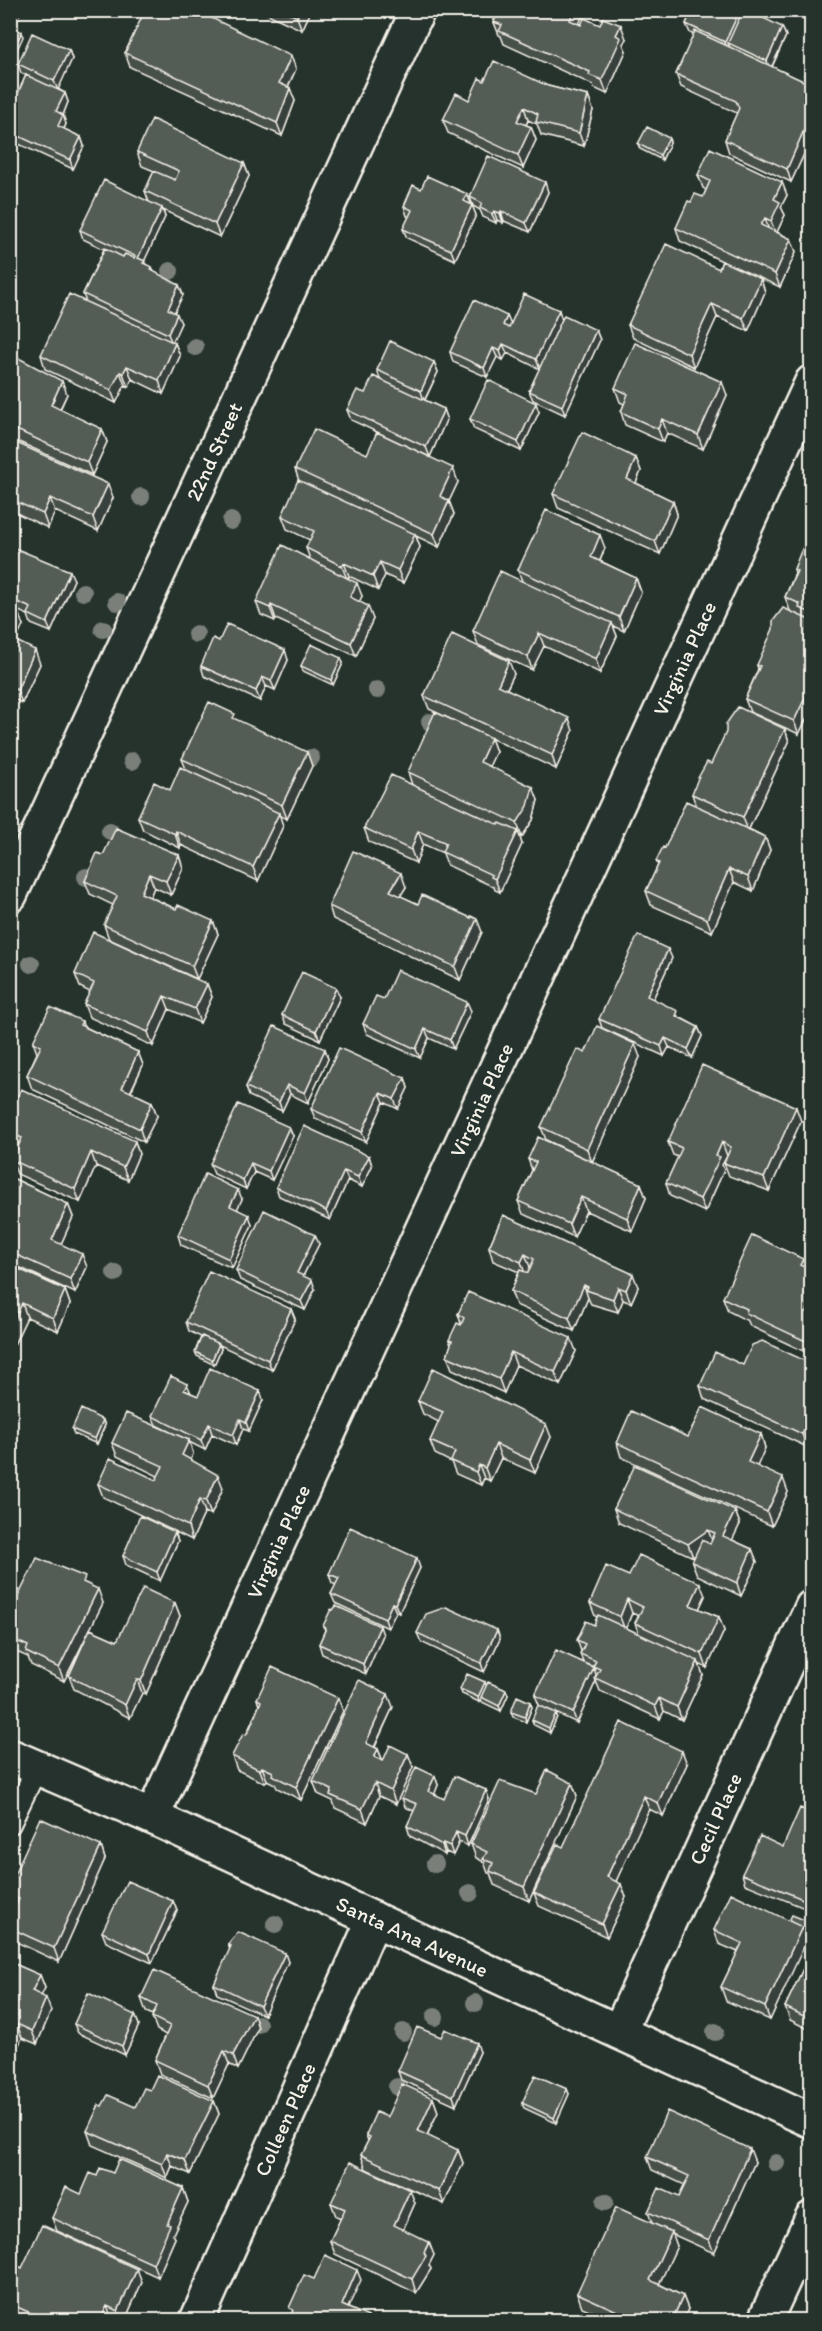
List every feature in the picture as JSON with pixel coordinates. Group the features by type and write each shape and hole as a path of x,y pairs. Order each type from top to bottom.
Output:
{"street":[{"name":"22nd Street","path":"10,895 418,10"},
{"name":"Virginia Place","path":"152,1817 812,382"},
{"name":"Cecil Place","path":"619,2032 812,1607"},
{"name":"Santa Ana Avenue","path":"24,1762 152,1817 812,2121"},
{"name":"Colleen Place","path":"197,2320 374,1919"},
{"path":"765,2320 812,2218"}],"lane":[{"path":"10,1824 24,1762"}],"building":[{"path":"145,10 195,10 291,56 279,83 290,88 277,123 125,53"},
{"path":"283,10 300,10 297,17"},
{"path":"493,10 574,10 570,20 581,25 584,18 600,25 603,18 621,25 616,35 621,38 602,80 589,75 590,72 499,31 502,25 494,22 496,17 491,15"},
{"path":"692,10 740,10 725,42 686,24"},
{"path":"743,10 782,27 767,61 728,43"},
{"path":"10,27 22,32 10,55"},
{"path":"695,31 812,85 812,126 807,123 787,169 725,140 739,108 736,101 676,74"},
{"path":"32,33 69,50 54,81 18,64"},
{"path":"812,59 812,78 804,75"},
{"path":"494,61 548,86 588,96 579,133 536,122 538,114 524,107 517,121 531,127 518,155 443,120 456,93 469,100 479,78 484,81"},
{"path":"26,75 65,93 56,111 63,115 58,126 81,137 70,160 10,132 10,101 14,102"},
{"path":"152,119 244,163 215,224 145,191 154,171 175,180 179,171 137,152"},
{"path":"647,127 669,138 660,155 638,144"},
{"path":"710,148 782,182 774,199 780,202 771,221 765,218 761,225 791,239 775,274 676,228 688,201 691,202 695,194 703,197 710,181 698,175"},
{"path":"488,156 545,182 526,223 501,211 500,213 494,211 492,214 480,208 482,203 470,197"},
{"path":"427,176 467,194 464,201 472,205 451,250 403,229 412,210 404,206 413,185 421,189"},
{"path":"104,180 162,208 138,258 152,267 151,270 179,285 168,309 177,314 168,334 83,294 105,248 123,257 125,254 134,258 135,256 80,230"},
{"path":"666,244 719,269 722,261 761,279 743,318 712,304 689,354 628,325"},
{"path":"69,294 175,343 159,380 127,366 123,373 120,372 111,390 41,355"},
{"path":"524,294 559,310 536,359 503,344 500,351 493,348 484,368 450,352 474,300 507,316 503,325 509,328"},
{"path":"564,315 596,330 562,406 529,391"},
{"path":"390,341 434,362 421,391 377,370"},
{"path":"635,343 722,382 698,435 662,419 658,429 621,412 628,394 615,388"},
{"path":"11,354 62,381 51,405 102,429 87,462 10,427"},
{"path":"373,376 444,409 426,447 347,410 357,390 365,393"},
{"path":"488,380 536,403 518,442 470,419"},
{"path":"314,429 367,454 377,432 453,468 440,496 449,501 434,534 295,469"},
{"path":"582,432 636,458 627,479 673,501 655,541 553,494"},
{"path":"10,440 108,484 93,517 50,498 43,514 10,499"},
{"path":"298,480 415,534 398,570 380,562 373,576 344,563 342,566 306,548 314,531 282,516"},
{"path":"546,510 600,535 591,557 636,578 619,617 518,570"},
{"path":"812,532 812,613 799,608 800,604 785,597 797,571 794,569 801,551"},
{"path":"282,545 357,583 350,597 368,606 351,643 271,605 270,608 256,602"},
{"path":"12,547 70,571 47,623 28,614 31,608 10,599 10,551"},
{"path":"500,571 612,623 596,659 539,633 528,657 473,631"},
{"path":"10,608 18,612 10,628"},
{"path":"783,608 812,621 812,683 794,721 745,699 760,666 757,665 773,629 773,621"},
{"path":"227,624 285,650 271,681 262,677 256,691 201,666 213,638 219,641"},
{"path":"452,634 509,661 498,685 569,718 552,755 424,696"},
{"path":"10,638 35,650 17,690 10,687"},
{"path":"311,644 341,658 331,680 301,666"},
{"path":"209,702 235,714 233,718 307,752 282,805 182,759"},
{"path":"738,707 785,729 743,817 692,794 707,762 711,764 726,732 726,724"},
{"path":"435,712 491,738 480,762 533,787 528,806 517,823 408,772"},
{"path":"180,767 279,813 253,867 176,831 175,834 138,817 154,782 170,790"},
{"path":"391,775 499,825 500,823 518,831 495,879 491,877 492,875 442,852 446,843 418,831 411,850 364,828"},
{"path":"686,801 765,837 748,877 729,869 707,919 646,891 659,863 656,861 663,847 665,848"},
{"path":"116,828 179,855 166,881 149,874 141,893 176,909 178,905 213,921 192,966 104,925 117,896 85,881 97,853 103,855"},
{"path":"353,851 401,873 390,891 418,904 422,895 477,919 455,967 329,906"},
{"path":"93,932 207,984 195,1009 164,996 148,1032 84,1004 94,983 75,974"},
{"path":"638,935 668,949 647,996 678,1011 676,1016 698,1027 688,1049 665,1038 661,1046 599,1019"},
{"path":"397,970 467,1002 450,1040 425,1029 416,1049 363,1024 376,996 384,999"},
{"path":"302,972 336,988 316,1031 282,1015"},
{"path":"50,1007 82,1021 80,1025 138,1052 122,1088 152,1102 140,1129 27,1075 41,1046 33,1042"},
{"path":"274,1026 325,1049 305,1093 287,1085 279,1102 246,1087"},
{"path":"597,1026 635,1044 587,1149 541,1127 577,1049 585,1053"},
{"path":"339,1048 405,1078 394,1099 380,1093 362,1132 311,1109"},
{"path":"702,1065 796,1107 764,1178 724,1163 731,1147 722,1142 716,1156 720,1157 700,1199 666,1183 682,1148 668,1142"},
{"path":"21,1089 135,1141 123,1167 91,1152 75,1189 12,1160 22,1138 15,1135 10,1143 10,1112"},
{"path":"238,1104 289,1127 269,1171 251,1163 243,1180 210,1164"},
{"path":"304,1126 369,1156 358,1177 344,1171 326,1211 276,1187"},
{"path":"538,1137 641,1184 627,1218 581,1197 569,1224 518,1201 536,1162 528,1159"},
{"path":"205,1174 238,1190 230,1206 249,1215 229,1259 178,1235"},
{"path":"10,1177 68,1204 52,1240 82,1254 70,1279 10,1252"},
{"path":"264,1210 315,1235 297,1273 312,1280 301,1301 236,1270"},
{"path":"503,1215 633,1274 626,1290 618,1287 613,1299 586,1290 588,1287 584,1285 569,1318 511,1291 520,1270 528,1273 534,1259 525,1254 521,1262 489,1247"},
{"path":"752,1235 803,1259 800,1265 812,1270 812,1303 807,1312 812,1314 812,1344 746,1313 747,1309 723,1298"},
{"path":"10,1265 65,1290 53,1318 22,1303 10,1329"},
{"path":"209,1271 291,1309 268,1360 186,1322"},
{"path":"468,1292 571,1338 555,1372 511,1352 499,1379 447,1356 452,1341 449,1340 457,1323 461,1325 464,1318 458,1314"},
{"path":"202,1336 219,1344 212,1360 195,1352"},
{"path":"762,1341 812,1364 812,1396 805,1409 812,1413 802,1434 700,1386 715,1352 743,1365 752,1345"},
{"path":"210,1368 260,1391 246,1422 240,1419 233,1435 209,1424 201,1440 152,1416 171,1376 187,1384 184,1390 198,1396"},
{"path":"433,1368 546,1424 530,1460 496,1444 485,1468 479,1465 476,1472 451,1461 455,1452 430,1441 443,1412 418,1401"},
{"path":"702,1407 761,1434 748,1462 783,1478 767,1512 617,1443 631,1411 688,1437"},
{"path":"81,1409 103,1420 95,1439 72,1429"},
{"path":"126,1413 189,1440 182,1455 218,1475 206,1501 200,1499 188,1526 98,1484 110,1458 156,1480 163,1466 112,1443"},
{"path":"635,1465 735,1511 723,1536 752,1549 737,1583 692,1562 702,1540 710,1544 715,1533 708,1530 688,1544 614,1509"},
{"path":"140,1516 175,1532 157,1572 123,1556"},
{"path":"350,1527 417,1558 395,1604 392,1603 385,1619 331,1594 339,1578 329,1574"},
{"path":"639,1555 700,1583 690,1605 719,1617 702,1654 635,1623 643,1607 627,1599 620,1617 590,1603 606,1566 629,1576"},
{"path":"37,1558 85,1577 83,1582 98,1589 59,1668 26,1652 28,1646 10,1638 10,1613"},
{"path":"143,1588 175,1603 141,1681 137,1679 125,1705 69,1676 90,1629 117,1641"},
{"path":"336,1606 380,1626 363,1664 319,1644 326,1628 323,1626 331,1609 333,1610"},
{"path":"446,1607 497,1630 481,1663 417,1633 426,1614"},
{"path":"598,1615 698,1661 677,1707 659,1698 655,1706 595,1678 600,1669 593,1666 596,1661 580,1654 585,1644 577,1640 586,1621 594,1625"},
{"path":"556,1650 594,1668 573,1713 535,1695"},
{"path":"272,1667 338,1698 296,1787 272,1775 273,1772 262,1767 260,1770 232,1756 243,1734 246,1735 250,1728 261,1701 257,1699"},
{"path":"467,1674 485,1682 478,1697 460,1689"},
{"path":"359,1680 388,1694 366,1743 378,1749 374,1757 383,1761 390,1745 408,1754 391,1791 375,1783 362,1809 330,1795 332,1790 313,1781"},
{"path":"488,1682 506,1690 499,1706 481,1697"},
{"path":"517,1696 530,1702 525,1717 511,1712"},
{"path":"538,1705 556,1713 549,1728 532,1720"},
{"path":"621,1722 682,1751 658,1803 644,1796 607,1877 621,1884 602,1924 534,1893 557,1844 563,1847"},
{"path":"416,1767 435,1776 428,1791 444,1799 454,1776 486,1790 465,1836 456,1832 450,1846 443,1843 442,1845 407,1826 417,1804 402,1798"},
{"path":"547,1770 572,1783 524,1887 490,1871 493,1863 483,1859 487,1852 471,1844 500,1781 536,1794"},
{"path":"800,1808 812,1813 812,1898 810,1902 742,1874 760,1836 783,1847"},
{"path":"40,1818 101,1846 54,1948 10,1928 10,1918 19,1899 10,1896 10,1884"},
{"path":"127,1881 173,1901 149,1954 102,1932"},
{"path":"731,1893 802,1927 765,2007 721,1987 742,1943 714,1930"},
{"path":"792,1915 812,1923 809,1936 805,1935 802,1927 789,1921"},
{"path":"238,1932 285,1953 260,2006 214,1984 231,1946 228,1945"},
{"path":"812,1950 812,2020 785,2007"},
{"path":"10,1962 40,1975 32,1991 46,1998 32,2031 17,2024 10,2040"},
{"path":"154,1970 254,2015 233,2055 224,2051 208,2085 155,2060 170,2026 152,2017 157,2006 141,1998"},
{"path":"88,1993 135,2015 122,2046 74,2024"},
{"path":"417,2027 441,2037 445,2029 477,2043 453,2096 398,2071"},
{"path":"157,2075 214,2101 185,2160 167,2153 162,2164 87,2131 99,2105 102,2106 108,2095 135,2107 144,2088 150,2090"},
{"path":"535,2075 567,2089 554,2118 522,2103"},
{"path":"402,2084 433,2098 418,2131 458,2150 439,2191 361,2155 370,2137 366,2135 376,2112 387,2117"},
{"path":"667,2111 750,2149 709,2240 648,2212 659,2188 679,2197 689,2176 647,2157"},
{"path":"119,2159 183,2188 153,2264 52,2218 66,2187 81,2194 90,2173 97,2176 100,2168 113,2173"},
{"path":"350,2162 410,2190 394,2225 429,2242 424,2252 426,2256 412,2279 330,2241 345,2209 331,2203"},
{"path":"616,2207 672,2232 650,2280 683,2296 672,2320 637,2320 577,2293"},
{"path":"42,2225 137,2269 118,2311 107,2306 100,2320 47,2320 10,2304 10,2275 16,2265 22,2268"},
{"path":"325,2255 357,2270 342,2305 375,2320 288,2320 293,2310 289,2308 304,2275 314,2279"},
{"path":"598,2316 609,2320 596,2320"}]}
